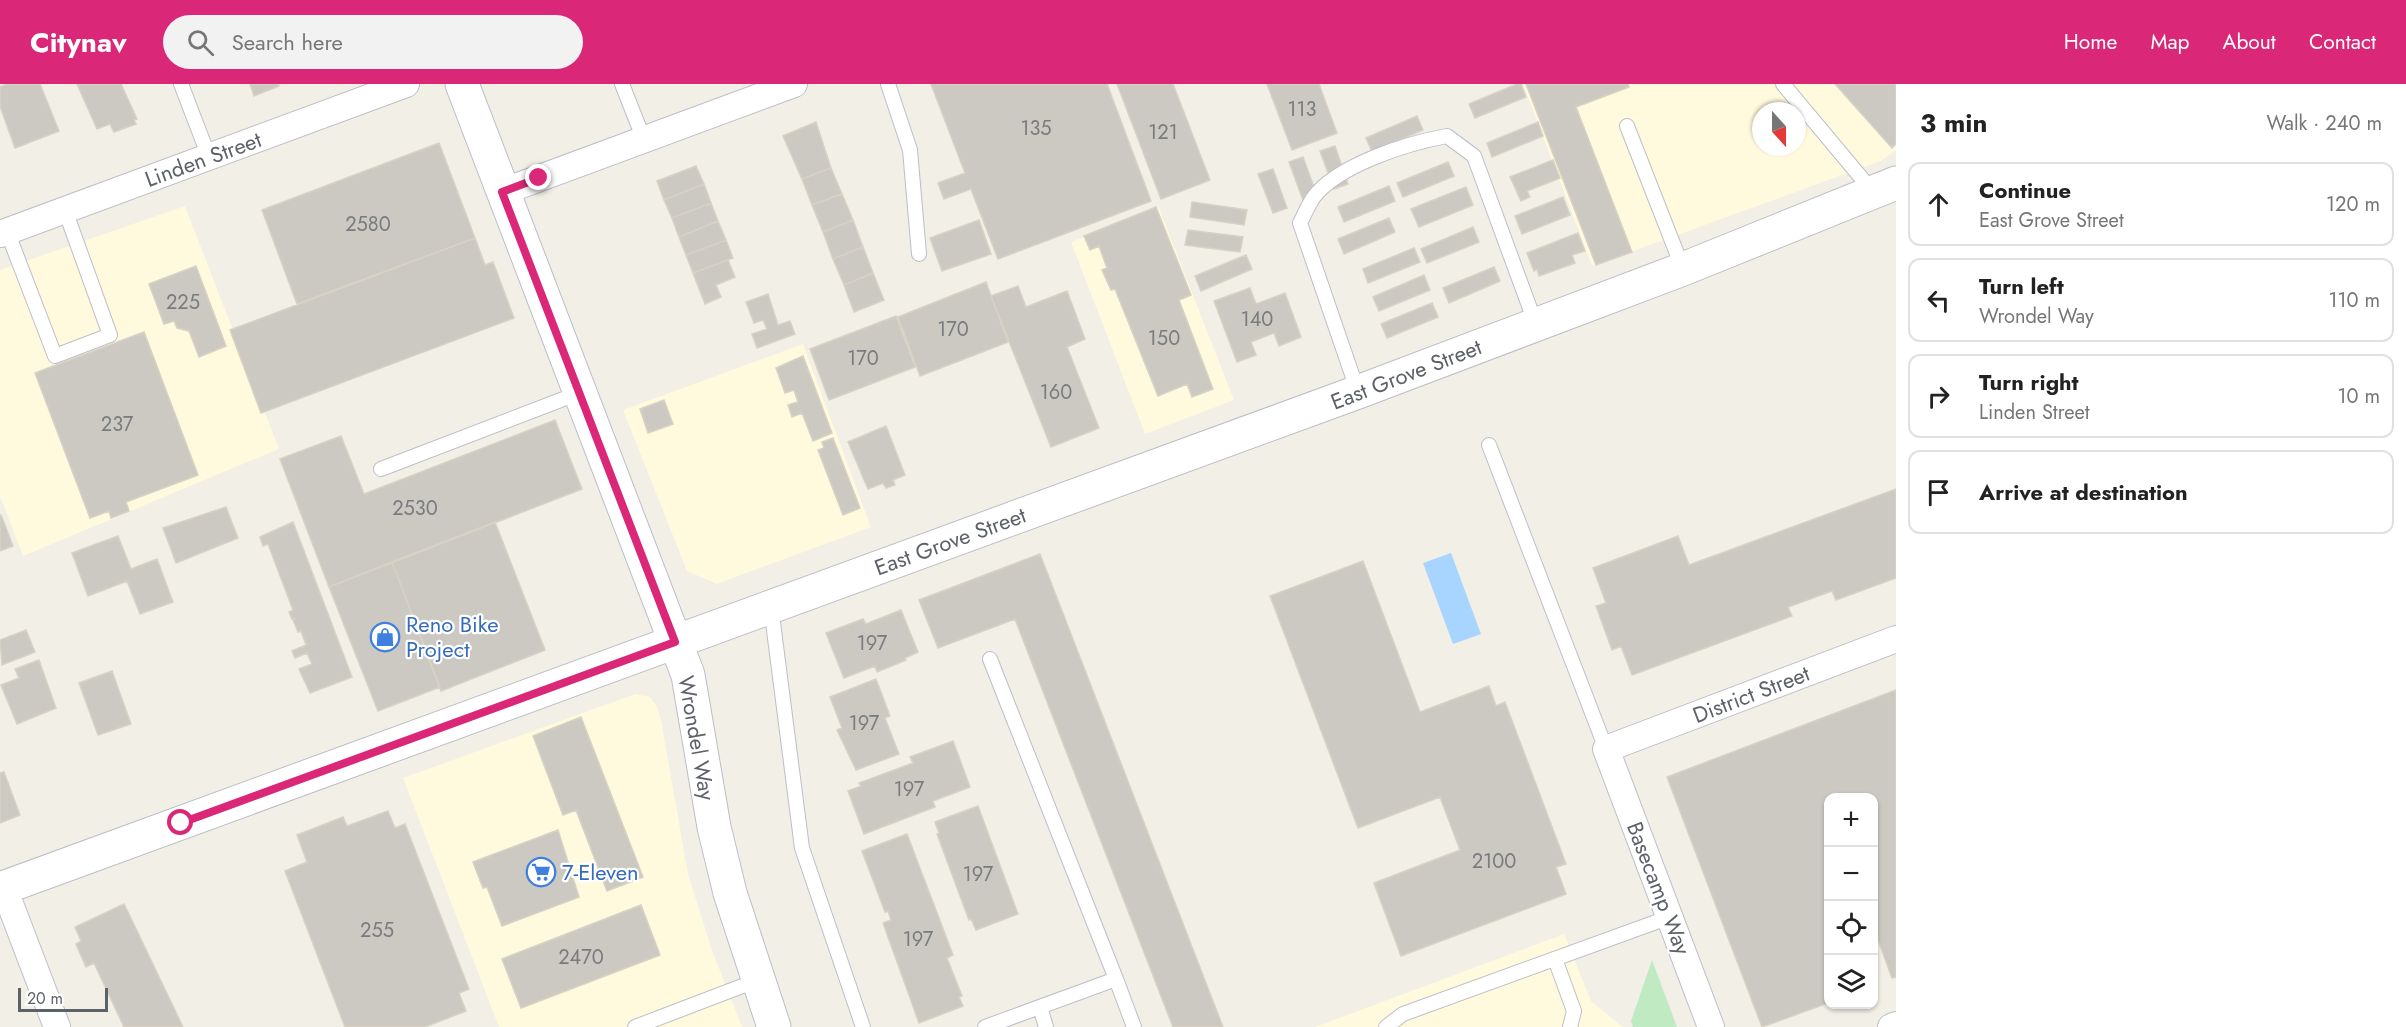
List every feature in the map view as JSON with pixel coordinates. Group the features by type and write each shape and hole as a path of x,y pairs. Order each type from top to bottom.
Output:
{"street":[{"name":"Linden Street","path":"3,232 406,84"},
{"name":"Wrondel Way","path":"462,84 688,675 714,827 730,893 774,1027"},
{"path":"502,192 794,84"},
{"name":"East Grove Street","path":"2,889 1358,392 1683,269 1885,188"},
{"name":"District Street","path":"1605,749 1896,639"},
{"name":"Basecamp Way","path":"1605,749 1712,1027"},
{"path":"2,889 57,1027"},
{"path":"1892,1027 1896,1025"}],"lane":[{"path":"181,84 209,157"},
{"path":"622,84 645,140"},
{"path":"888,84 912,164 914,217 919,254"},
{"path":"1783,84 1885,188"},
{"path":"1627,126 1683,269"},
{"path":"1358,392 1300,223 1314,197 1340,175 1416,142 1447,136 1474,156 1536,325"},
{"path":"3,232 55,356 110,335 65,210"},
{"path":"381,468 579,393"},
{"path":"1489,446 1605,749"},
{"path":"771,607 802,848 863,1027"},
{"path":"990,659 1134,1027"},
{"path":"1386,1027 1403,1014 1670,917"},
{"path":"1555,959 1574,1011 1570,1027"},
{"path":"985,1027 1116,979"},
{"path":"635,1027 758,980"},
{"path":"1040,1007 1046,1027"}],"shaded area":[{"path":"1523,84 1896,84 1896,150 1881,161 1592,266"},
{"path":"185,206 279,449 23,556 0,496 0,270"},
{"path":"1159,208 1234,400 1145,434 1071,242"},
{"path":"803,344 871,527 717,584 687,571 623,410"},
{"path":"635,694 650,697 657,706 688,874 712,950 742,1027 499,1027 403,778"},
{"path":"1564,934 1591,1001 1623,1027 1315,1027"}],"green space":[{"path":"1652,960 1677,1027 1633,1027 1631,1021"}],"water":[{"path":"1451,553 1481,634 1453,644 1423,563"}],"building":[{"path":"7,84 40,84 59,131 15,148 0,106 0,87"},
{"path":"77,84 121,84 137,119 134,120 136,124 114,132 110,124 97,129"},
{"path":"250,84 278,84 279,86 254,96"},
{"path":"931,84 1107,84 1151,201 998,259 971,189 944,199 938,183 965,173"},
{"path":"1117,84 1173,84 1210,180 1161,199"},
{"path":"1267,84 1319,84 1337,133 1292,150"},
{"path":"1521,84 1526,97 1475,118 1469,104"},
{"path":"1526,84 1628,84 1629,87 1576,107 1632,252 1596,265"},
{"path":"1835,84 1896,84 1896,144 1892,148"},
{"path":"1417,116 1423,130 1372,152 1366,138"},
{"path":"816,122 831,168 802,179 783,136"},
{"path":"1538,122 1543,136 1492,157 1487,143"},
{"path":"439,143 475,238 297,304 262,210"},
{"path":"1335,146 1348,184 1334,189 1320,151"},
{"path":"1303,157 1318,198 1304,203 1289,162"},
{"path":"1553,160 1560,178 1527,191 1530,197 1521,201 1510,177"},
{"path":"1448,162 1454,176 1403,197 1397,183"},
{"path":"696,166 704,184 664,200 657,181"},
{"path":"831,168 842,194 812,205 802,179"},
{"path":"1273,169 1287,208 1273,213 1258,174"},
{"path":"704,184 711,203 672,218 664,200"},
{"path":"1389,186 1395,201 1344,222 1338,207"},
{"path":"1466,187 1473,205 1419,227 1411,209"},
{"path":"842,194 853,220 823,232 812,205"},
{"path":"1563,197 1570,215 1522,234 1515,216"},
{"path":"1192,202 1247,210 1244,225 1190,217"},
{"path":"711,203 718,221 679,237 672,218"},
{"path":"1156,207 1191,295 1179,300 1213,389 1192,397 1187,384 1158,396 1115,289 1111,290 1102,270 1107,268 1099,246 1090,250 1084,236"},
{"path":"1389,218 1395,232 1344,254 1338,239"},
{"path":"853,220 863,247 833,259 823,232"},
{"path":"979,220 991,254 942,271 930,238"},
{"path":"718,221 726,240 686,255 679,237"},
{"path":"1473,227 1479,242 1427,263 1421,249"},
{"path":"1188,230 1243,237 1240,252 1185,245"},
{"path":"1578,233 1585,251 1572,255 1575,263 1539,276 1537,269 1534,271 1527,253"},
{"path":"475,238 485,265 493,262 514,318 261,413 230,330"},
{"path":"726,240 733,258 693,273 686,255"},
{"path":"863,247 873,273 844,285 833,259"},
{"path":"1414,248 1420,262 1368,283 1363,269"},
{"path":"1246,255 1252,269 1201,291 1195,276"},
{"path":"728,260 735,277 716,285 721,297 705,304 693,273"},
{"path":"196,266 226,346 199,357 189,331 177,328 174,321 164,324 149,284"},
{"path":"1494,267 1500,281 1449,303 1443,288"},
{"path":"873,273 884,300 854,312 844,285"},
{"path":"1424,275 1430,290 1379,311 1373,297"},
{"path":"986,282 1008,342 920,376 898,317"},
{"path":"1018,286 1026,307 1067,291 1085,339 1067,347 1099,428 1051,447 991,296"},
{"path":"1250,288 1256,304 1285,293 1301,337 1279,346 1274,333 1251,342 1256,355 1237,362 1214,301"},
{"path":"768,294 778,325 790,321 795,334 757,348 752,334 767,329 763,320 754,323 746,302"},
{"path":"1432,303 1438,317 1387,338 1381,324"},
{"path":"896,316 915,367 829,400 810,349"},
{"path":"144,332 198,475 126,502 129,511 111,518 109,511 90,518 35,373"},
{"path":"803,356 832,433 813,441 802,413 792,417 788,405 798,402 794,390 785,393 776,368"},
{"path":"664,400 673,424 648,433 640,409"},
{"path":"555,420 582,489 329,587 280,459 341,436 364,494"},
{"path":"886,426 905,475 893,480 895,485 886,488 883,483 868,489 848,442"},
{"path":"833,438 860,508 843,515 818,450 824,448 822,442"},
{"path":"1896,489 1896,578 1836,600 1832,591 1788,607 1792,616 1632,675 1621,646 1612,650 1596,606 1606,603 1593,568 1678,536 1689,565"},
{"path":"226,507 238,538 176,563 163,528"},
{"path":"0,516 13,546 0,551"},
{"path":"293,522 352,677 310,693 299,669 312,664 307,653 295,658 292,651 306,645 301,631 298,632 293,620 296,618 292,619 289,612 293,610 268,544 263,546 260,537"},
{"path":"495,522 545,650 441,691 392,562"},
{"path":"118,536 131,569 157,559 173,602 140,614 127,581 88,596 72,553"},
{"path":"1040,554 1223,1027 1173,1027 1015,619 938,648 919,600"},
{"path":"1363,561 1420,712 1489,686 1496,706 1505,702 1566,864 1556,867 1566,894 1401,956 1374,883 1460,850 1440,797 1358,828 1270,596"},
{"name":"Reno Bike Project","path":"392,562 440,687 378,711 329,587"},
{"path":"901,610 918,652 905,658 906,660 877,672 875,666 844,678 826,633 863,619 866,624"},
{"path":"26,630 35,652 2,665 0,640"},
{"path":"39,660 56,708 17,724 1,685 19,678 15,669"},
{"path":"112,671 131,724 98,735 79,683"},
{"path":"876,679 890,716 885,718 899,754 856,770 837,730 842,728 830,697"},
{"path":"1896,690 1896,977 1892,978 1878,940 1878,793 1824,793 1824,1004 1762,1027 1667,777"},
{"path":"581,717 643,877 607,891 576,810 563,815 533,736"},
{"path":"953,741 970,787 933,801 935,807 864,834 848,791 861,786 859,783 913,763 910,757"},
{"path":"4,772 20,815 0,823 0,773"},
{"path":"978,806 1018,914 976,930 971,919 969,920 937,834 939,833 935,822"},
{"path":"388,811 395,828 405,824 469,989 459,993 466,1011 425,1027 345,1027 285,871 307,862 297,835 343,817 347,826"},
{"path":"558,830 579,897 502,926 487,887 483,888 473,862"},
{"path":"907,834 953,955 947,958 962,996 959,997 963,1006 919,1023 883,923 891,920 888,911 885,912 862,851"},
{"path":"124,904 183,1027 124,1027 94,963 86,967 76,944 81,941 75,927"},
{"path":"641,905 660,955 521,1008 502,959"}],"place":[{"name":"Reno Bike Project","path":"385,637"},
{"name":"7-Eleven","path":"541,872"}],"route":[{"path":"181,823 675,642 502,192 539,178"}]}
